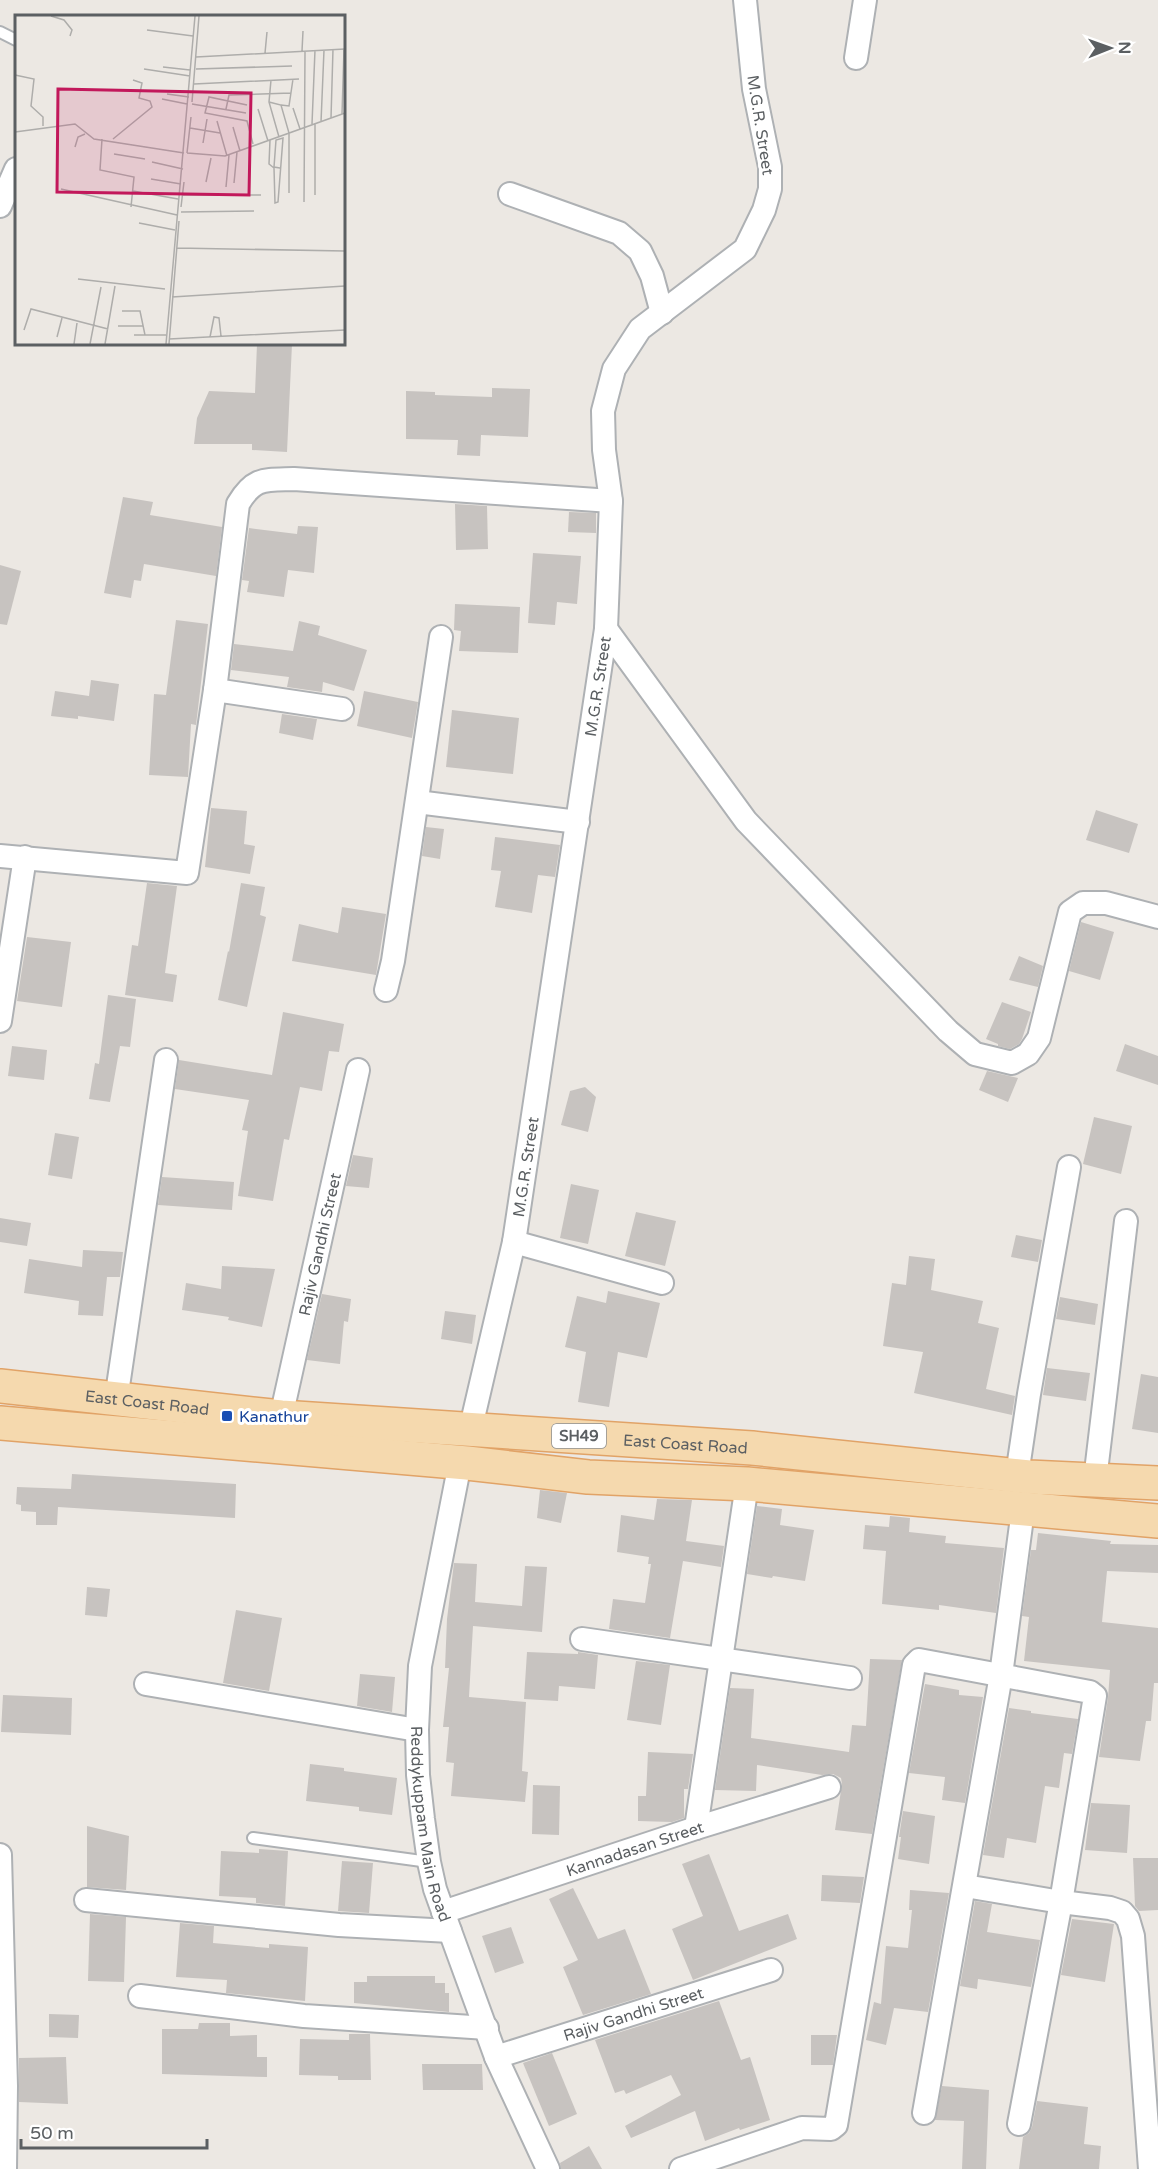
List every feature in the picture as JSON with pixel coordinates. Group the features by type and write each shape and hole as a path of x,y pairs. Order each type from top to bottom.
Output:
{"main road":[{"name":"East Coast Road","path":"0,1386 281,1417 752,1448 1017,1475 1158,1484"},
{"name":"East Coast Road","path":"0,1423 460,1463 588,1477 747,1484 1158,1521"},
{"path":"460,1463 470,1431"}],"street":[{"name":"M.G.R. Street","path":"470,1431 514,1242 606,629 611,501 604,450 603,411 614,369 640,329 745,249 764,210 770,189 770,167 754,89 746,0"},
{"path":"856,58 865,0"},
{"path":"0,206 15,171"},
{"path":"510,194 619,233 640,251 652,276 662,313"},
{"path":"0,856 188,873 215,690 238,504 247,489 260,480 294,479 611,501"},
{"path":"606,629 747,821 948,1031 975,1054 1012,1064 1028,1054 1039,1038 1070,912 1083,903 1106,903 1158,917"},
{"path":"386,990 393,961 441,638"},
{"path":"215,690 342,709"},
{"path":"417,802 578,822"},
{"path":"0,1020 25,857"},
{"path":"116,1400 166,1060"},
{"name":"Rajiv Gandhi Street","path":"281,1417 358,1070"},
{"path":"1017,1475 1029,1394 1070,1167"},
{"path":"1095,1479 1126,1221"},
{"path":"514,1242 662,1283"},
{"name":"Reddykuppam Main Road","path":"460,1463 420,1666 417,1730 418,1775 429,1862 446,1922 487,2028 496,2058 548,2169"},
{"path":"696,1828 747,1484"},
{"path":"924,2113 1001,1675 1023,1510"},
{"path":"582,1638 850,1678"},
{"path":"681,2169 802,2128 831,2129 836,2125 914,1665 923,1660 1090,1692 1095,1696 1061,1902 1019,2124"},
{"path":"146,1684 417,1730"},
{"name":"Kannadasan Street","path":"446,1922 696,1828 829,1788"},
{"path":"0,1855 6,2086 5,2169"},
{"path":"965,1886 1110,1908 1122,1912 1128,1919 1133,1936 1150,2169"},
{"path":"86,1900 350,1926 446,1922"},
{"name":"Rajiv Gandhi Street","path":"496,2058 771,1970"},
{"path":"141,1996 304,2016 487,2028"}],"lane":[{"path":"0,32 15,40"},
{"path":"253,1838 429,1862"}],"building":[{"path":"257,345 292,345 287,452 252,450 252,444 194,444 197,418 209,391 255,393"},
{"path":"492,388 530,389 528,437 481,435 480,456 457,455 458,440 406,439 406,391 435,392 435,395 492,397"},
{"path":"123,497 153,502 150,515 222,527 216,576 144,564 141,581 134,580 131,598 104,593"},
{"path":"455,504 487,506 488,549 456,550"},
{"path":"569,512 596,513 596,533 568,532"},
{"path":"298,526 318,527 314,573 288,570 284,597 247,592 249,581 242,580 249,528 297,534"},
{"path":"533,553 581,556 577,604 557,602 555,625 528,623"},
{"path":"0,565 21,571 7,625 0,624"},
{"path":"455,604 520,607 518,653 459,651 461,631 454,630"},
{"path":"176,620 208,624 196,725 191,724 188,777 149,775 154,694 166,695"},
{"path":"299,621 320,626 318,635 367,650 354,691 323,682 322,692 287,687 289,677 231,670 234,644 293,651"},
{"path":"91,680 119,684 114,721 78,716 78,719 51,716 55,691 89,696"},
{"path":"364,691 418,702 412,738 357,726"},
{"path":"452,710 519,718 513,774 446,767"},
{"path":"282,714 317,719 313,740 279,733"},
{"path":"211,808 247,811 244,844 255,846 250,874 205,867"},
{"path":"1096,810 1138,824 1129,853 1086,840"},
{"path":"426,827 444,829 440,859 422,856"},
{"path":"495,837 560,845 555,877 538,875 532,913 495,907 501,871 491,870"},
{"path":"147,883 177,886 165,973 177,975 173,1002 125,995 132,945 138,946"},
{"path":"241,883 265,887 260,915 266,917 247,1007 218,1000"},
{"path":"342,907 386,914 376,975 292,961 299,924 338,933"},
{"path":"1081,922 1114,932 1100,980 1069,971"},
{"path":"27,937 71,942 62,1007 17,1001"},
{"path":"1019,956 1043,966 1038,987 1009,980"},
{"path":"108,995 136,999 130,1047 120,1046 110,1102 89,1099 95,1063 99,1064"},
{"path":"1002,1002 1031,1012 1022,1039 1019,1044 1010,1049 998,1046 986,1039"},
{"path":"283,1012 344,1024 339,1052 329,1051 322,1091 300,1087 289,1140 284,1139 273,1201 238,1196 248,1131 242,1130 249,1100 175,1089 179,1060 272,1075"},
{"path":"1125,1044 1158,1056 1158,1085 1116,1071"},
{"path":"12,1046 47,1050 44,1080 8,1076"},
{"path":"987,1071 1018,1078 1008,1102 979,1090"},
{"path":"585,1087 596,1097 588,1132 561,1125 570,1091"},
{"path":"1094,1117 1132,1126 1121,1174 1083,1164"},
{"path":"55,1133 79,1137 72,1179 48,1175"},
{"path":"353,1155 373,1158 369,1188 346,1186"},
{"path":"162,1177 234,1182 232,1210 158,1205"},
{"path":"571,1184 599,1190 588,1244 560,1238"},
{"path":"636,1212 676,1221 665,1266 625,1256"},
{"path":"0,1218 31,1223 27,1246 0,1242"},
{"path":"1016,1235 1042,1240 1038,1262 1011,1257"},
{"path":"83,1250 123,1252 120,1277 107,1277 103,1316 78,1315 79,1301 24,1293 29,1259 82,1267"},
{"path":"909,1256 935,1259 931,1290 983,1301 978,1323 999,1328 986,1389 1015,1396 1012,1415 914,1393 923,1352 883,1346 892,1283 906,1285"},
{"path":"222,1266 275,1269 262,1327 228,1320 229,1317 182,1310 186,1283 221,1289"},
{"path":"608,1291 660,1303 647,1358 618,1352 609,1407 578,1402 586,1352 565,1347 577,1296 606,1303"},
{"path":"322,1294 351,1299 348,1322 344,1321 340,1364 307,1360"},
{"path":"1060,1297 1098,1304 1095,1325 1056,1319"},
{"path":"445,1311 476,1315 472,1344 441,1339"},
{"path":"1047,1368 1090,1373 1086,1401 1043,1395"},
{"path":"1141,1374 1158,1377 1158,1433 1132,1429"},
{"path":"72,1474 236,1484 235,1518 58,1507 57,1525 36,1525 36,1512 21,1511 21,1505 16,1504 17,1487 71,1489"},
{"path":"540,1490 567,1493 561,1523 537,1518"},
{"path":"657,1499 692,1500 686,1541 724,1546 721,1567 683,1561 670,1638 609,1629 613,1599 645,1603 651,1564 648,1564 649,1557 617,1552 621,1515 654,1520"},
{"path":"757,1506 782,1509 780,1525 814,1530 805,1581 747,1574"},
{"path":"890,1516 910,1518 909,1532 946,1536 945,1543 1004,1548 996,1613 939,1605 939,1610 882,1604 886,1551 863,1549 865,1525 889,1527"},
{"path":"1038,1533 1111,1541 1110,1544 1158,1545 1158,1573 1107,1571 1102,1622 1158,1628 1158,1683 1154,1683 1151,1721 1146,1721 1140,1761 1099,1757 1110,1670 1024,1661 1029,1617 1022,1616 1031,1550 1036,1550"},
{"path":"454,1563 477,1564 475,1602 522,1606 525,1566 547,1567 542,1632 473,1626 469,1697 526,1702 522,1771 528,1772 525,1802 451,1796 454,1763 446,1762 449,1727 443,1727 449,1668 445,1668 447,1619"},
{"path":"87,1587 110,1589 107,1617 85,1615"},
{"path":"236,1610 282,1618 269,1691 223,1683"},
{"path":"527,1652 578,1654 578,1652 598,1655 595,1689 559,1686 558,1701 524,1699"},
{"path":"870,1659 902,1660 872,1834 835,1830 842,1784 841,1778 833,1774 822,1775 757,1765 756,1791 715,1790 730,1688 754,1689 751,1738 849,1752 852,1725 866,1726"},
{"path":"636,1661 670,1665 661,1725 627,1720"},
{"path":"360,1674 395,1677 392,1712 357,1706"},
{"path":"925,1684 959,1690 959,1695 983,1697 965,1803 942,1800 945,1777 909,1773"},
{"path":"3,1695 72,1698 71,1735 1,1732"},
{"path":"1009,1708 1078,1719 1072,1754 1064,1753 1059,1788 1045,1786 1036,1843 1007,1838 1004,1858 983,1855"},
{"path":"648,1752 693,1754 688,1789 684,1789 684,1818 672,1822 638,1821 638,1796 646,1796"},
{"path":"310,1764 397,1778 392,1815 359,1811 359,1807 306,1801"},
{"path":"533,1785 560,1786 559,1835 532,1834"},
{"path":"1091,1803 1130,1805 1127,1853 1085,1850"},
{"path":"903,1811 935,1816 929,1864 898,1859"},
{"path":"87,1826 129,1836 126,1890 87,1887"},
{"path":"259,1849 288,1851 285,1906 256,1903 256,1898 219,1896 221,1851 259,1853"},
{"path":"709,1854 739,1931 788,1914 797,1939 693,1980 672,1929 703,1916 682,1864"},
{"path":"1133,1858 1158,1858 1158,1910 1139,1911 1135,1906"},
{"path":"342,1861 373,1863 369,1913 338,1911"},
{"path":"822,1875 864,1877 860,1903 821,1901"},
{"path":"573,1888 598,1939 625,1929 651,1994 583,2015 563,1967 578,1960 549,1899"},
{"path":"910,1890 949,1893 928,2012 894,2008 886,2045 866,2040 874,2002 881,2004 886,1946 908,1948 912,1910 909,1910"},
{"path":"975,1901 992,1904 987,1932 1040,1940 1031,1987 978,1979 977,1989 960,1986"},
{"path":"90,1914 126,1917 124,1982 88,1981"},
{"path":"1072,1919 1114,1924 1105,1982 1061,1975"},
{"path":"180,1923 214,1926 213,1943 269,1948 269,1944 308,1947 305,2001 226,1993 227,1980 176,1977"},
{"path":"511,1927 524,1963 495,1973 482,1936"},
{"path":"367,1976 435,1976 435,1983 445,1983 445,1993 449,1993 449,2012 354,2003 354,1982 367,1982"},
{"path":"719,2001 741,2060 750,2057 770,2120 740,2130 739,2128 705,2141 695,2111 631,2138 625,2126 681,2095 671,2075 626,2094 624,2090 615,2093 595,2040"},
{"path":"49,2014 79,2015 78,2038 49,2037"},
{"path":"199,2023 230,2023 230,2036 257,2035 257,2057 267,2057 267,2077 162,2074 162,2029 198,2029"},
{"path":"349,2034 370,2034 371,2080 338,2080 338,2076 299,2075 300,2039 349,2040"},
{"path":"811,2035 837,2035 833,2065 811,2065"},
{"path":"552,2053 577,2114 549,2126 523,2063"},
{"path":"66,2057 68,2104 19,2102 19,2058"},
{"path":"422,2064 482,2064 483,2090 423,2090"},
{"path":"942,2086 989,2090 986,2169 962,2169 964,2121 935,2120"},
{"path":"1037,2101 1088,2107 1084,2144 1101,2146 1099,2169 1019,2169 1023,2137 1032,2127"},
{"path":"589,2146 602,2169 561,2169 560,2163"}],"place":[{"name":"Kanathur","path":"227,1416"}]}
